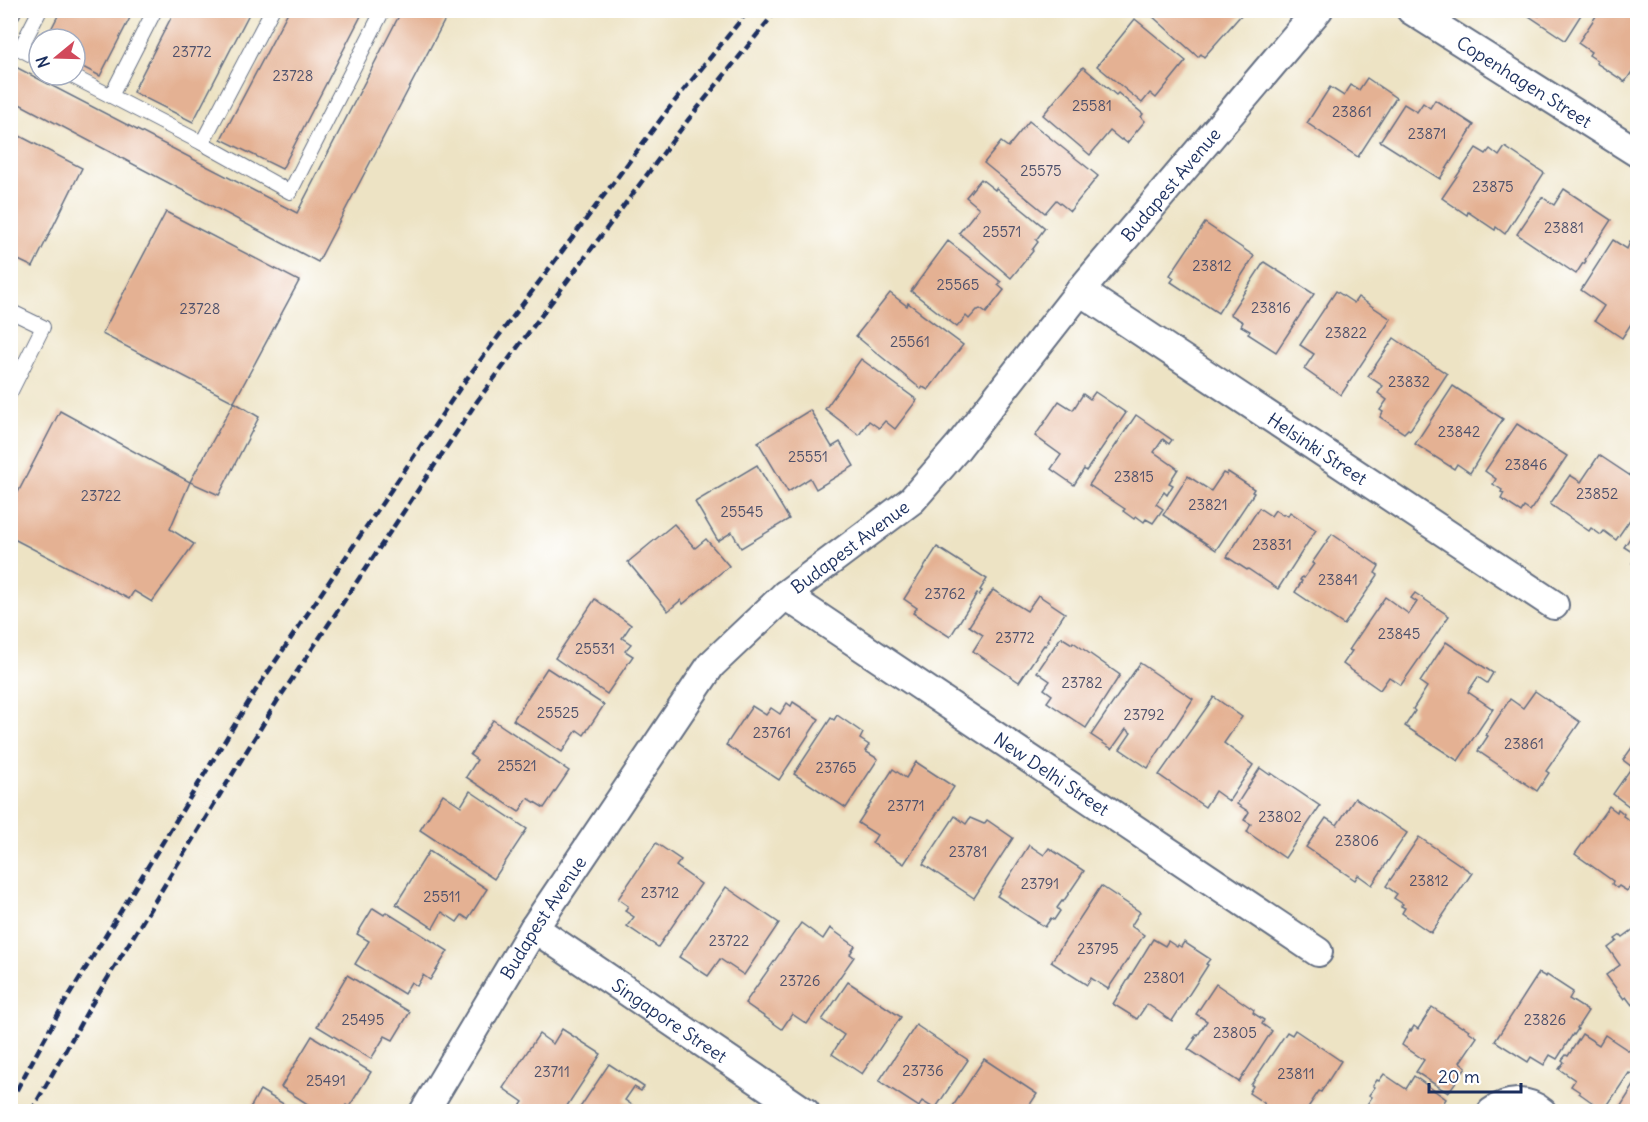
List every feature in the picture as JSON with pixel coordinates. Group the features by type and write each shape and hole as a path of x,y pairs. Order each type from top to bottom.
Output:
{"street":[{"name":"Budapest Avenue","path":"424,1112 534,928 711,665 785,595 912,500 958,447 1080,291 1318,10"},
{"name":"Copenhagen Street","path":"1411,10 1638,153"},
{"name":"Helsinki Street","path":"1080,291 1554,605"},
{"name":"New Delhi Street","path":"785,595 1318,952"},
{"name":"Singapore Street","path":"534,928 805,1112"},
{"path":"1492,1112 1508,1103 1523,1102 1542,1112"}],"lane":[{"path":"31,27 40,10"},
{"path":"111,96 155,10"},
{"path":"202,143 272,10"},
{"path":"87,84 202,143 290,192 383,10"},
{"path":"27,35 20,49 27,52"},
{"path":"10,311 44,327 10,393"}],"building":[{"path":"10,10 23,10 10,34"},
{"path":"61,10 134,10 100,76 87,69 87,27 52,27"},
{"path":"175,10 251,10 193,122 133,92"},
{"path":"289,10 364,10 282,169 221,139"},
{"path":"402,10 450,10 318,262 10,99 10,64 27,73 27,87 54,87 297,213"},
{"path":"1155,10 1238,10 1242,14 1204,57 1201,54 1198,57 1151,15"},
{"path":"1543,10 1584,10 1565,40 1529,16 1532,12 1539,16"},
{"path":"1600,10 1638,10 1638,63 1625,82 1596,63 1598,61 1589,55 1591,52 1578,43"},
{"path":"1135,19 1186,61 1156,98 1150,93 1142,103 1097,66"},
{"path":"1083,67 1143,114 1141,117 1145,121 1127,143 1110,131 1090,155 1043,115"},
{"path":"1367,78 1396,98 1358,157 1307,123 1330,87 1344,96 1351,85 1359,90"},
{"path":"1435,100 1474,125 1440,179 1380,141 1404,104 1417,112 1423,103 1430,108"},
{"path":"1029,121 1098,176 1070,211 1056,200 1045,213 984,163 1001,142 1008,147"},
{"path":"10,131 82,168 33,267 10,256"},
{"path":"1505,147 1544,173 1505,234 1468,212 1467,215 1442,198 1476,148 1486,154 1490,149 1499,156"},
{"path":"981,179 995,190 996,188 1045,228 1036,240 1038,242 1033,251 1011,278 959,233 979,208 966,197"},
{"path":"1564,189 1611,220 1576,274 1517,234 1542,197 1554,205"},
{"path":"166,212 299,281 234,402 102,334"},
{"path":"1205,223 1254,256 1218,313 1171,282 1174,278 1170,275"},
{"path":"1613,240 1627,249 1630,242 1638,247 1638,313 1622,338 1595,320 1604,306 1581,290"},
{"path":"948,241 1001,282 998,285 1004,290 986,313 980,309 977,310 969,319 966,316 957,327 911,291"},
{"path":"1264,262 1314,294 1276,352 1248,334 1250,331 1241,326 1243,322 1230,314"},
{"path":"1336,291 1354,303 1358,297 1391,319 1341,395 1304,369 1314,354 1300,345"},
{"path":"890,293 907,306 908,303 963,345 928,390 923,387 921,389 856,336"},
{"path":"1394,338 1447,374 1410,430 1404,433 1380,417 1383,412 1380,410 1387,400 1378,393 1383,386 1368,376"},
{"path":"861,359 917,400 895,429 885,421 879,428 869,421 859,435 825,409"},
{"path":"1453,386 1503,419 1470,473 1457,464 1454,469 1415,444"},
{"path":"1095,392 1126,413 1074,485 1051,469 1061,455 1035,436 1059,401 1073,410 1083,394 1090,399"},
{"path":"234,402 259,417 219,495 190,482"},
{"path":"810,410 832,447 840,442 854,466 816,489 810,478 788,492 758,442"},
{"path":"60,411 190,482 170,529 194,544 152,602 134,591 129,599 10,537 10,508"},
{"path":"1136,415 1172,440 1169,444 1163,439 1154,452 1178,469 1169,483 1173,485 1167,495 1164,492 1156,504 1163,509 1153,523 1146,519 1144,522 1136,516 1134,519 1123,511 1125,509 1089,485"},
{"path":"1517,424 1567,456 1530,511 1524,507 1521,512 1501,499 1504,493 1493,484 1496,479 1485,471"},
{"path":"1599,455 1638,481 1638,508 1616,540 1604,531 1601,535 1591,528 1589,531 1550,504 1570,475 1581,482"},
{"path":"757,465 789,519 741,548 732,532 718,541 695,502"},
{"path":"1228,472 1254,489 1252,492 1254,493 1216,550 1163,515 1188,476 1211,491 1223,473 1227,475"},
{"path":"1259,508 1271,516 1275,510 1288,516 1290,512 1316,530 1278,589 1227,557"},
{"path":"674,524 695,548 706,539 729,566 683,604 681,600 668,611 628,562"},
{"path":"1638,526 1638,567 1632,563 1637,555 1624,547"},
{"path":"1332,534 1379,566 1375,573 1378,575 1344,625 1295,592 1302,581 1300,580 1314,564 1312,563"},
{"path":"937,547 987,579 980,590 982,591 979,595 977,594 950,637 913,613 917,608 904,599"},
{"path":"993,590 1027,611 1038,595 1065,613 1047,640 1049,641 1019,682 973,651 983,635 969,626"},
{"path":"1415,593 1449,616 1401,685 1389,677 1380,690 1343,664 1352,651 1349,650 1385,597 1409,614 1417,602 1411,598"},
{"path":"595,599 631,625 622,638 631,644 625,651 633,656 607,694 555,658"},
{"path":"1061,637 1072,644 1073,642 1120,675 1086,728 1047,702 1052,695 1044,689 1050,681 1037,672"},
{"path":"1446,642 1493,673 1487,683 1478,677 1468,692 1493,709 1458,761 1405,726 1427,687 1420,682"},
{"path":"1140,663 1193,699 1148,768 1120,749 1131,733 1126,729 1112,749 1091,735"},
{"path":"547,668 604,705 584,735 577,730 562,752 513,720"},
{"path":"1535,691 1580,722 1546,771 1549,773 1537,791 1478,751 1510,699 1523,708"},
{"path":"1214,697 1242,717 1224,743 1253,765 1229,801 1215,791 1205,807 1159,775"},
{"path":"793,702 819,719 779,780 726,745 752,706 766,715 771,708 780,714 787,703 791,706"},
{"path":"837,715 863,733 860,739 869,745 865,751 878,759 846,808 794,774 831,718 834,720"},
{"path":"493,720 569,771 544,808 528,798 519,812 466,777 477,760 470,755"},
{"path":"1636,742 1638,743 1638,813 1613,794 1632,767 1623,760"},
{"path":"916,762 954,787 904,864 872,843 877,835 858,823 893,769 906,778"},
{"path":"1260,768 1320,806 1285,858 1247,832 1251,824 1244,820 1249,812 1237,804"},
{"path":"470,791 527,829 494,879 420,830 443,794 461,806"},
{"path":"1355,798 1407,833 1372,885 1358,875 1355,880 1306,847 1326,818 1337,825"},
{"path":"1609,806 1617,812 1618,809 1624,814 1623,816 1638,826 1638,876 1627,891 1619,886 1617,888 1612,884 1613,881 1575,854"},
{"path":"955,816 966,824 970,818 984,824 987,820 1013,838 974,898 923,864"},
{"path":"1419,837 1472,873 1431,933 1402,913 1405,908 1401,906 1403,904 1394,898 1397,894 1386,886"},
{"path":"656,843 681,860 676,866 701,884 658,947 627,926 634,917 625,911 628,906 618,899"},
{"path":"1029,845 1044,855 1049,848 1084,871 1057,908 1060,911 1054,920 1051,918 1045,927 997,896"},
{"path":"429,851 487,889 468,919 462,915 457,922 442,912 433,928 396,904"},
{"path":"1101,886 1140,912 1131,926 1144,935 1108,989 1091,978 1087,985 1051,962"},
{"path":"726,887 779,923 744,975 720,959 708,976 679,957"},
{"path":"373,908 384,915 386,912 448,951 430,980 423,975 417,986 411,982 404,994 355,964 369,941 357,934"},
{"path":"801,923 823,939 830,928 855,946 850,954 854,957 807,1024 792,1014 782,1029 745,1003"},
{"path":"1638,926 1638,1001 1632,1005 1626,997 1624,999 1606,975 1620,965 1608,948 1617,941 1615,939 1621,935 1623,937"},
{"path":"1153,939 1165,946 1168,941 1181,947 1184,942 1210,959 1172,1021 1147,1004 1137,1019 1113,1004"},
{"path":"1539,973 1546,977 1547,975 1573,992 1569,999 1588,1011 1557,1059 1550,1055 1544,1065 1531,1057 1528,1062 1495,1041"},
{"path":"347,975 410,1012 393,1040 385,1036 371,1059 317,1026"},
{"path":"848,982 901,1017 862,1074 832,1054 844,1035 822,1020"},
{"path":"1216,984 1254,1010 1253,1013 1264,1020 1262,1024 1272,1031 1239,1082 1188,1049 1207,1021 1196,1014"},
{"path":"1432,1007 1477,1037 1460,1062 1466,1067 1448,1093 1416,1072 1424,1060 1402,1045 1410,1030 1414,1026 1418,1029"},
{"path":"916,1025 968,1060 935,1109 922,1101 919,1107 879,1081"},
{"path":"562,1029 601,1054 563,1112 522,1112 518,1109 523,1102 503,1088 539,1034 553,1044"},
{"path":"1295,1030 1341,1061 1305,1112 1267,1112 1264,1109 1264,1103 1249,1093 1253,1086 1251,1085 1287,1032 1292,1035"},
{"path":"1582,1034 1599,1045 1605,1035 1638,1057 1633,1068 1635,1068 1631,1074 1629,1073 1605,1109 1579,1093 1571,1086 1575,1080 1559,1069 1564,1062 1562,1060 1566,1055 1568,1056"},
{"path":"312,1036 371,1072 349,1107 346,1105 342,1112 320,1112 281,1087"},
{"path":"984,1059 1037,1094 1025,1112 949,1112"},
{"path":"609,1064 644,1087 641,1091 634,1087 625,1100 642,1112 577,1112"},
{"path":"1384,1074 1406,1089 1414,1076 1446,1099 1438,1112 1362,1112 1372,1097 1369,1095 1375,1087 1373,1086"},
{"path":"1638,1079 1638,1112 1617,1112"},
{"path":"260,1090 297,1112 248,1112"}],"railway":[{"path":"10,1102 62,1007 254,693 462,385 670,107 749,10"},
{"path":"31,1112 87,1012 276,703 478,400 688,120 777,10"}]}
